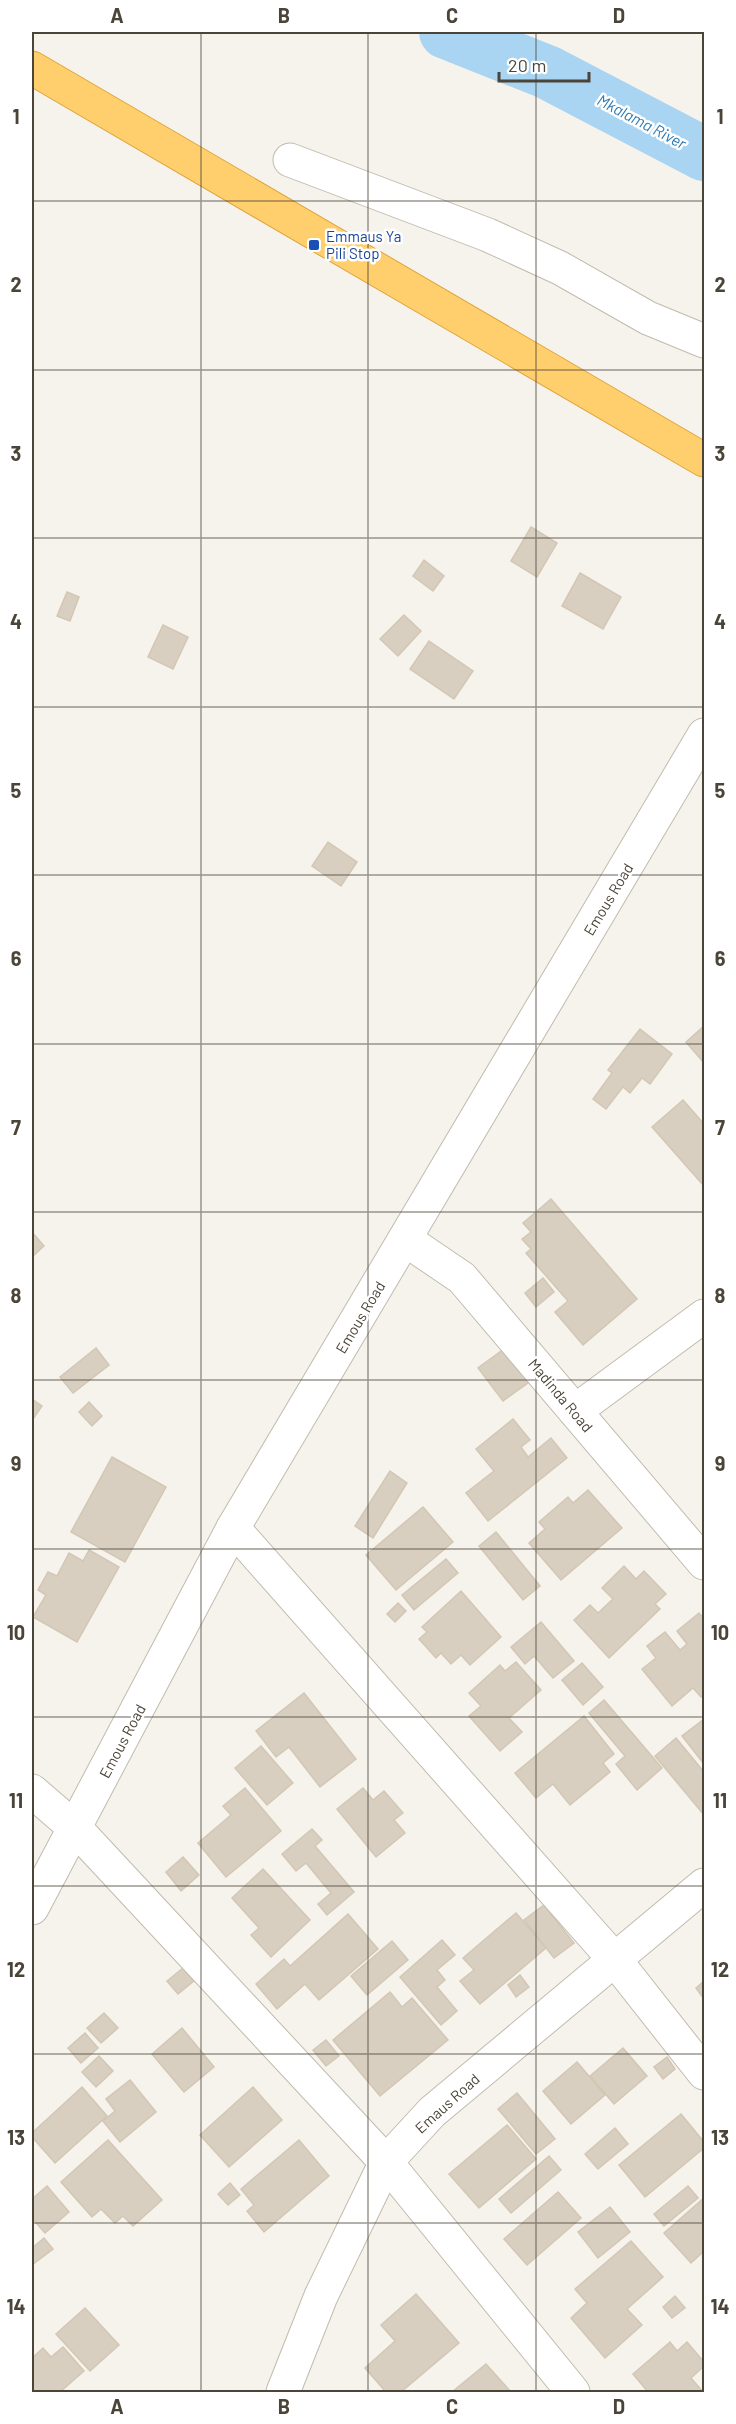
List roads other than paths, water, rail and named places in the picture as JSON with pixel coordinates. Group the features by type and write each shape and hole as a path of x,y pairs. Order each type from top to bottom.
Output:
{"highway":[{"path":"43,75 705,460"}],"street":[{"path":"290,160 488,235 560,268 648,318 705,341"},
{"name":"Emous Road","path":"32,1908 76,1829 233,1528 705,735"},
{"name":"Madinda Road","path":"406,1240 462,1278 705,1563"},
{"path":"575,1411 705,1316"},
{"path":"233,1528 615,1960 705,2073"},
{"path":"32,1791 76,1829 386,2162 573,2392"},
{"name":"Emaus Road","path":"283,2392 321,2296 386,2162 432,2112 705,1885"}],"waterway":[{"name":"Mkalama River","path":"446,32 547,72 704,154"}],"place":[{"name":"Emmaus Ya Pili Stop","path":"314,245"}]}
